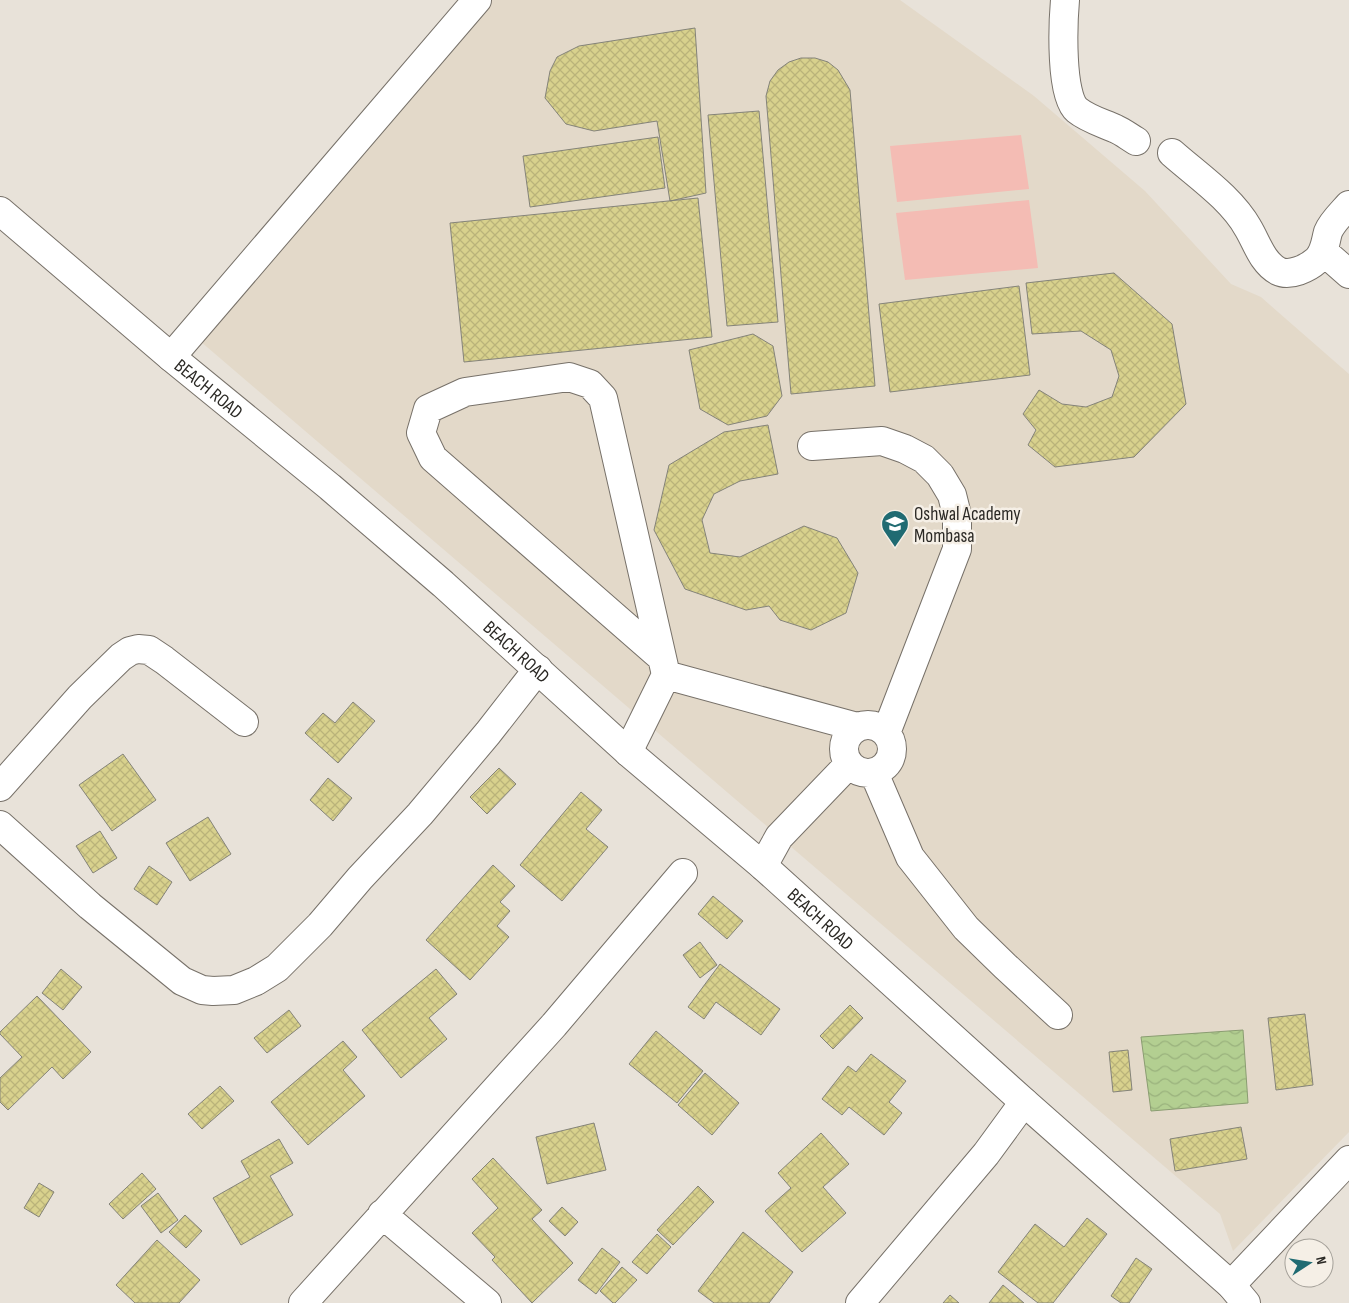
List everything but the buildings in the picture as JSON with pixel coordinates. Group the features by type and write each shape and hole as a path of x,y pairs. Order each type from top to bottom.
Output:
{"street":[{"path":"1065,0 1065,75 1069,99 1076,109 1096,121 1117,129 1136,141"},
{"path":"171,357 475,1"},
{"path":"1172,154 1238,213 1264,257 1272,267 1281,272 1294,272 1308,266 1324,252 1329,230 1349,205"},
{"name":"BEACH ROAD","path":"0,211 171,357 330,487 538,669 628,752 763,866 1239,1294"},
{"path":"1324,252 1349,274"},
{"path":"628,752 664,666 603,398 590,384 569,377 465,392 428,409 421,433 433,458 664,666 856,727"},
{"path":"812,446 882,441 906,449 924,459 940,475 952,495 957,515 957,549 886,733"},
{"path":"0,787 80,697 121,657 130,651 138,649 149,650 244,722"},
{"path":"0,825 90,906 182,981 202,990 234,990 256,981 277,968 320,925 420,814 488,733 538,669"},
{"path":"864,724 872,725 880,727 886,733 892,748 888,764 874,772 860,772 849,764 844,748 845,740 856,727 864,724"},
{"path":"763,866 780,837 849,764"},
{"path":"874,772 910,857 966,928 1058,1015"},
{"path":"303,1303 554,1025 683,873"},
{"path":"860,1303 986,1154 1024,1102"},
{"path":"1239,1294 1349,1160"},
{"path":"382,1214 487,1303"}],"shaded area":[{"name":"Oshwal Academy Mombasa","path":"492,0 900,0 1034,96 1145,191 1231,284 1261,297 1349,374 1349,1132 1233,1251 1220,1214 200,341"},
{"path":"1021,135 1029,189 897,202 890,146"},
{"path":"1029,200 1038,268 905,280 896,213"}],"water":[{"path":"1243,1030 1248,1103 1151,1111 1141,1037"}],"place":[{"name":"Oshwal Academy Mombasa","path":"895,548"}]}
